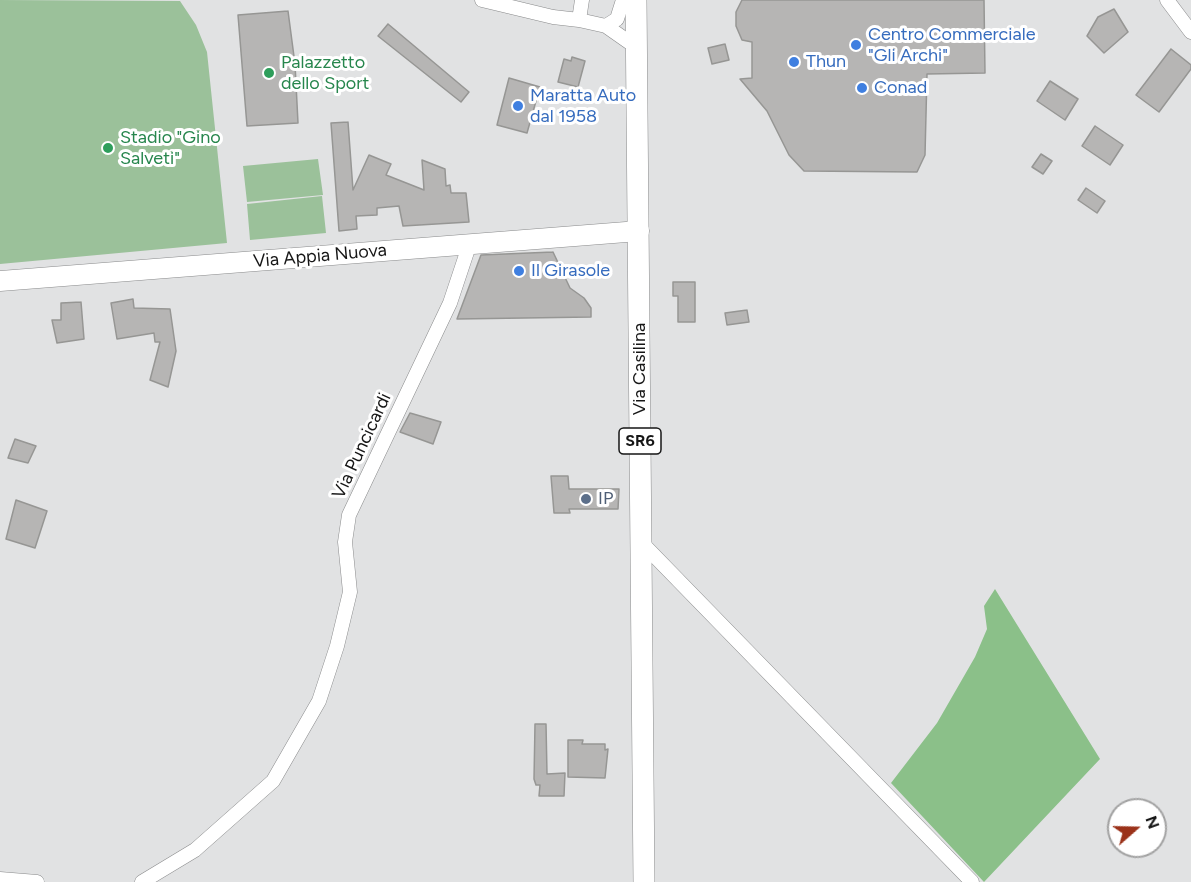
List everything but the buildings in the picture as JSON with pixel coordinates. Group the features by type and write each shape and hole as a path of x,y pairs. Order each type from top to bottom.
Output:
{"main road":[{"name":"Via Casilina","path":"636,0 644,882"}],"street":[{"path":"482,0 553,17 606,26 636,47"},
{"path":"579,20 582,0"},
{"path":"606,26 617,19 623,0"},
{"path":"1167,0 1191,32"},
{"name":"Via Appia Nuova","path":"0,281 639,231"},
{"name":"Via Puncicardi","path":"142,882 195,850 273,781 319,701 337,646 350,592 345,542 349,515 450,303 470,243"},
{"path":"641,542 972,882"},
{"path":"0,879 37,882"}],"green space":[{"name":"Stadio \"Gino Salveti\"","path":"0,0 180,1 196,25 207,52 227,243 0,264"},
{"path":"318,159 323,195 247,202 243,166"},
{"path":"322,196 326,233 250,240 247,204"},
{"path":"995,589 1100,759 984,882 891,783 937,723 975,657 987,629 984,606"}],"place":[{"name":"Centro Commerciale \"Gli Archi\"","path":"856,45"},
{"name":"Thun","path":"794,62"},
{"name":"Palazzetto dello Sport","path":"269,73"},
{"name":"Conad","path":"862,88"},
{"name":"Maratta Auto dal 1958","path":"518,106"},
{"name":"Stadio \"Gino Salveti\"","path":"108,148"},
{"name":"Il Girasole","path":"519,271"},
{"name":"IP","path":"586,499"}]}
